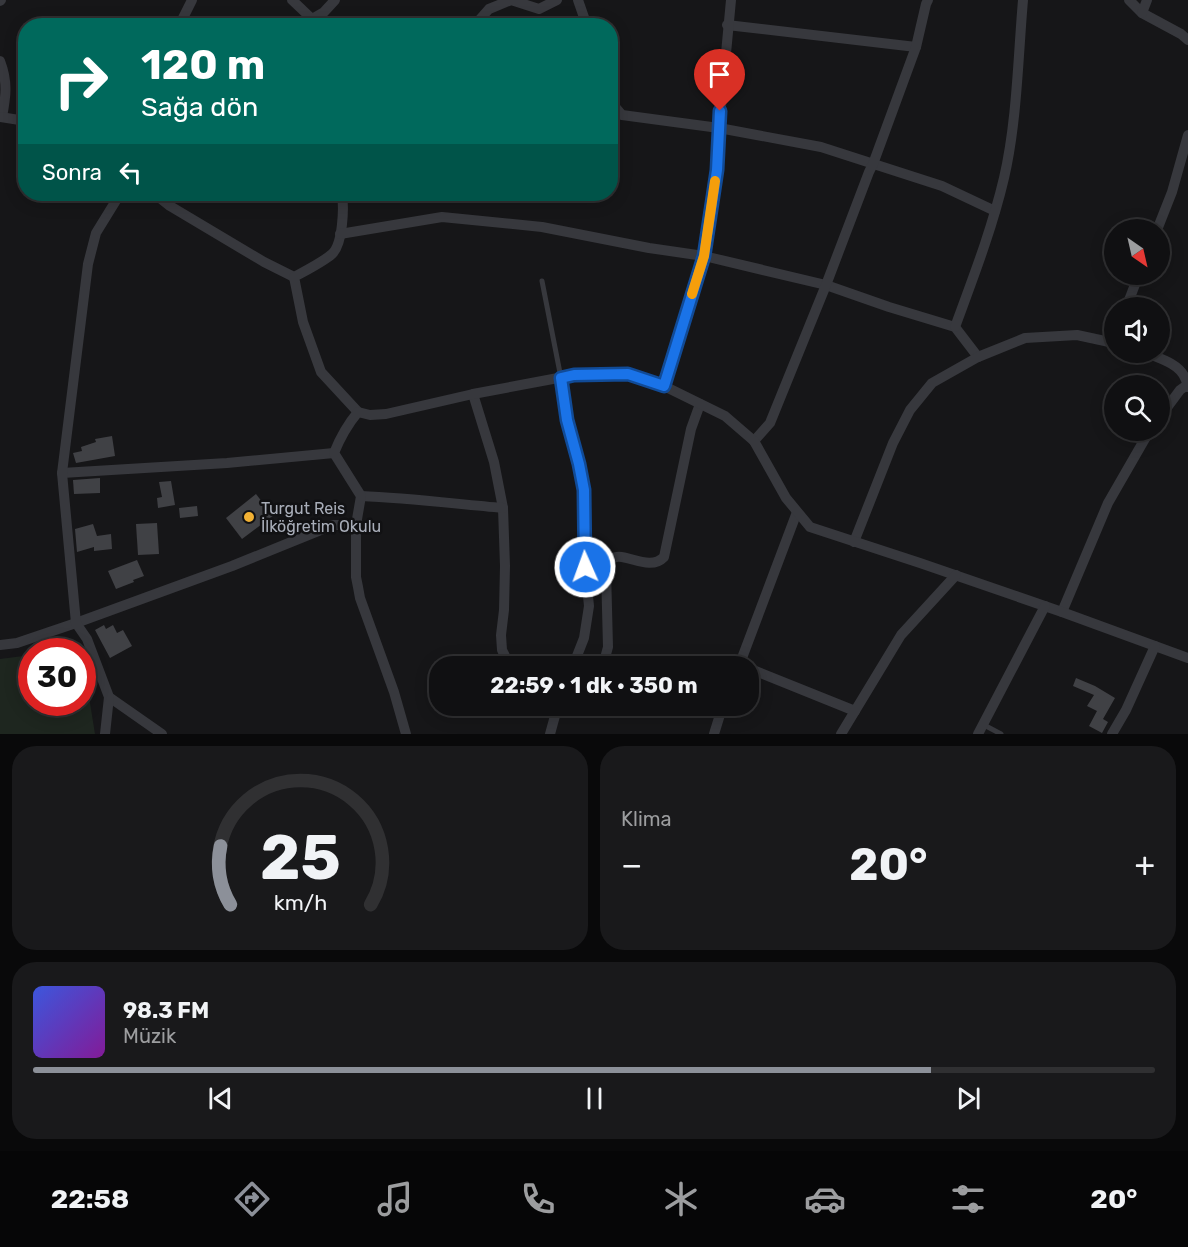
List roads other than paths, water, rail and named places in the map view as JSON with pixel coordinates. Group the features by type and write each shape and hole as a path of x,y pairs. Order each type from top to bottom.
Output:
{"street":[{"path":"183,18 192,0"},
{"path":"292,0 310,18"},
{"path":"315,18 335,0"},
{"path":"481,18 500,2 511,0 539,9 557,0"},
{"path":"578,0 584,18"},
{"path":"664,386 704,256 717,170 731,0"},
{"path":"955,327 978,264 1004,176 1012,132 1023,0"},
{"path":"1129,0 1142,13 1188,40"},
{"path":"1142,13 1147,0"},
{"path":"754,441 770,423 826,285 916,47 925,1"},
{"path":"728,25 916,47"},
{"path":"0,61 6,79 1,117 18,120"},
{"path":"618,110 622,115 719,128 821,147 942,186 995,211"},
{"path":"1161,219 1172,192 1188,135"},
{"path":"105,734 109,697 87,639 76,624 62,473 88,264 96,233 116,201"},
{"path":"164,201 264,262 294,277"},
{"path":"294,277 333,253 340,234 344,210 343,201"},
{"path":"340,234 442,217 543,227 649,248 704,256 826,285 955,327 978,357"},
{"path":"294,277 303,322 321,372 358,412 370,415 386,414 473,394 574,375 628,374 664,386 725,416 754,441 786,498 810,527 956,575 1188,658"},
{"path":"854,542 893,442 910,410 932,383 978,357 1025,338 1077,335 1104,339"},
{"path":"1169,363 1186,378 1187,386 1180,390 1170,404"},
{"path":"561,378 567,420 584,490 585,567 589,606 584,638 577,656"},
{"path":"473,394 494,462 503,508 505,566 501,635 502,650 505,656"},
{"path":"604,656 609,635 606,570 609,561 614,557 622,557 653,564 664,557 688,439 700,404"},
{"path":"334,453 358,412"},
{"path":"1062,612 1108,503 1144,441"},
{"path":"62,473 227,463 334,453"},
{"path":"334,453 361,496 356,525 356,577 360,598 394,692 406,734"},
{"path":"361,496 503,508"},
{"path":"743,656 797,512"},
{"path":"0,645 17,643 76,624 232,566 333,525 356,525"},
{"path":"841,734 901,635 956,575"},
{"path":"981,729 1045,606"},
{"path":"1112,734 1126,710 1155,646"},
{"path":"759,672 855,711"},
{"path":"109,697 162,734"},
{"path":"550,734 555,716"},
{"path":"714,734 720,716"}],"lane":[{"path":"542,281 561,378"},
{"path":"981,729 1001,734"}],"place":[{"name":"Turgut Reis İlköğretim Okulu","path":"249,517"}]}
